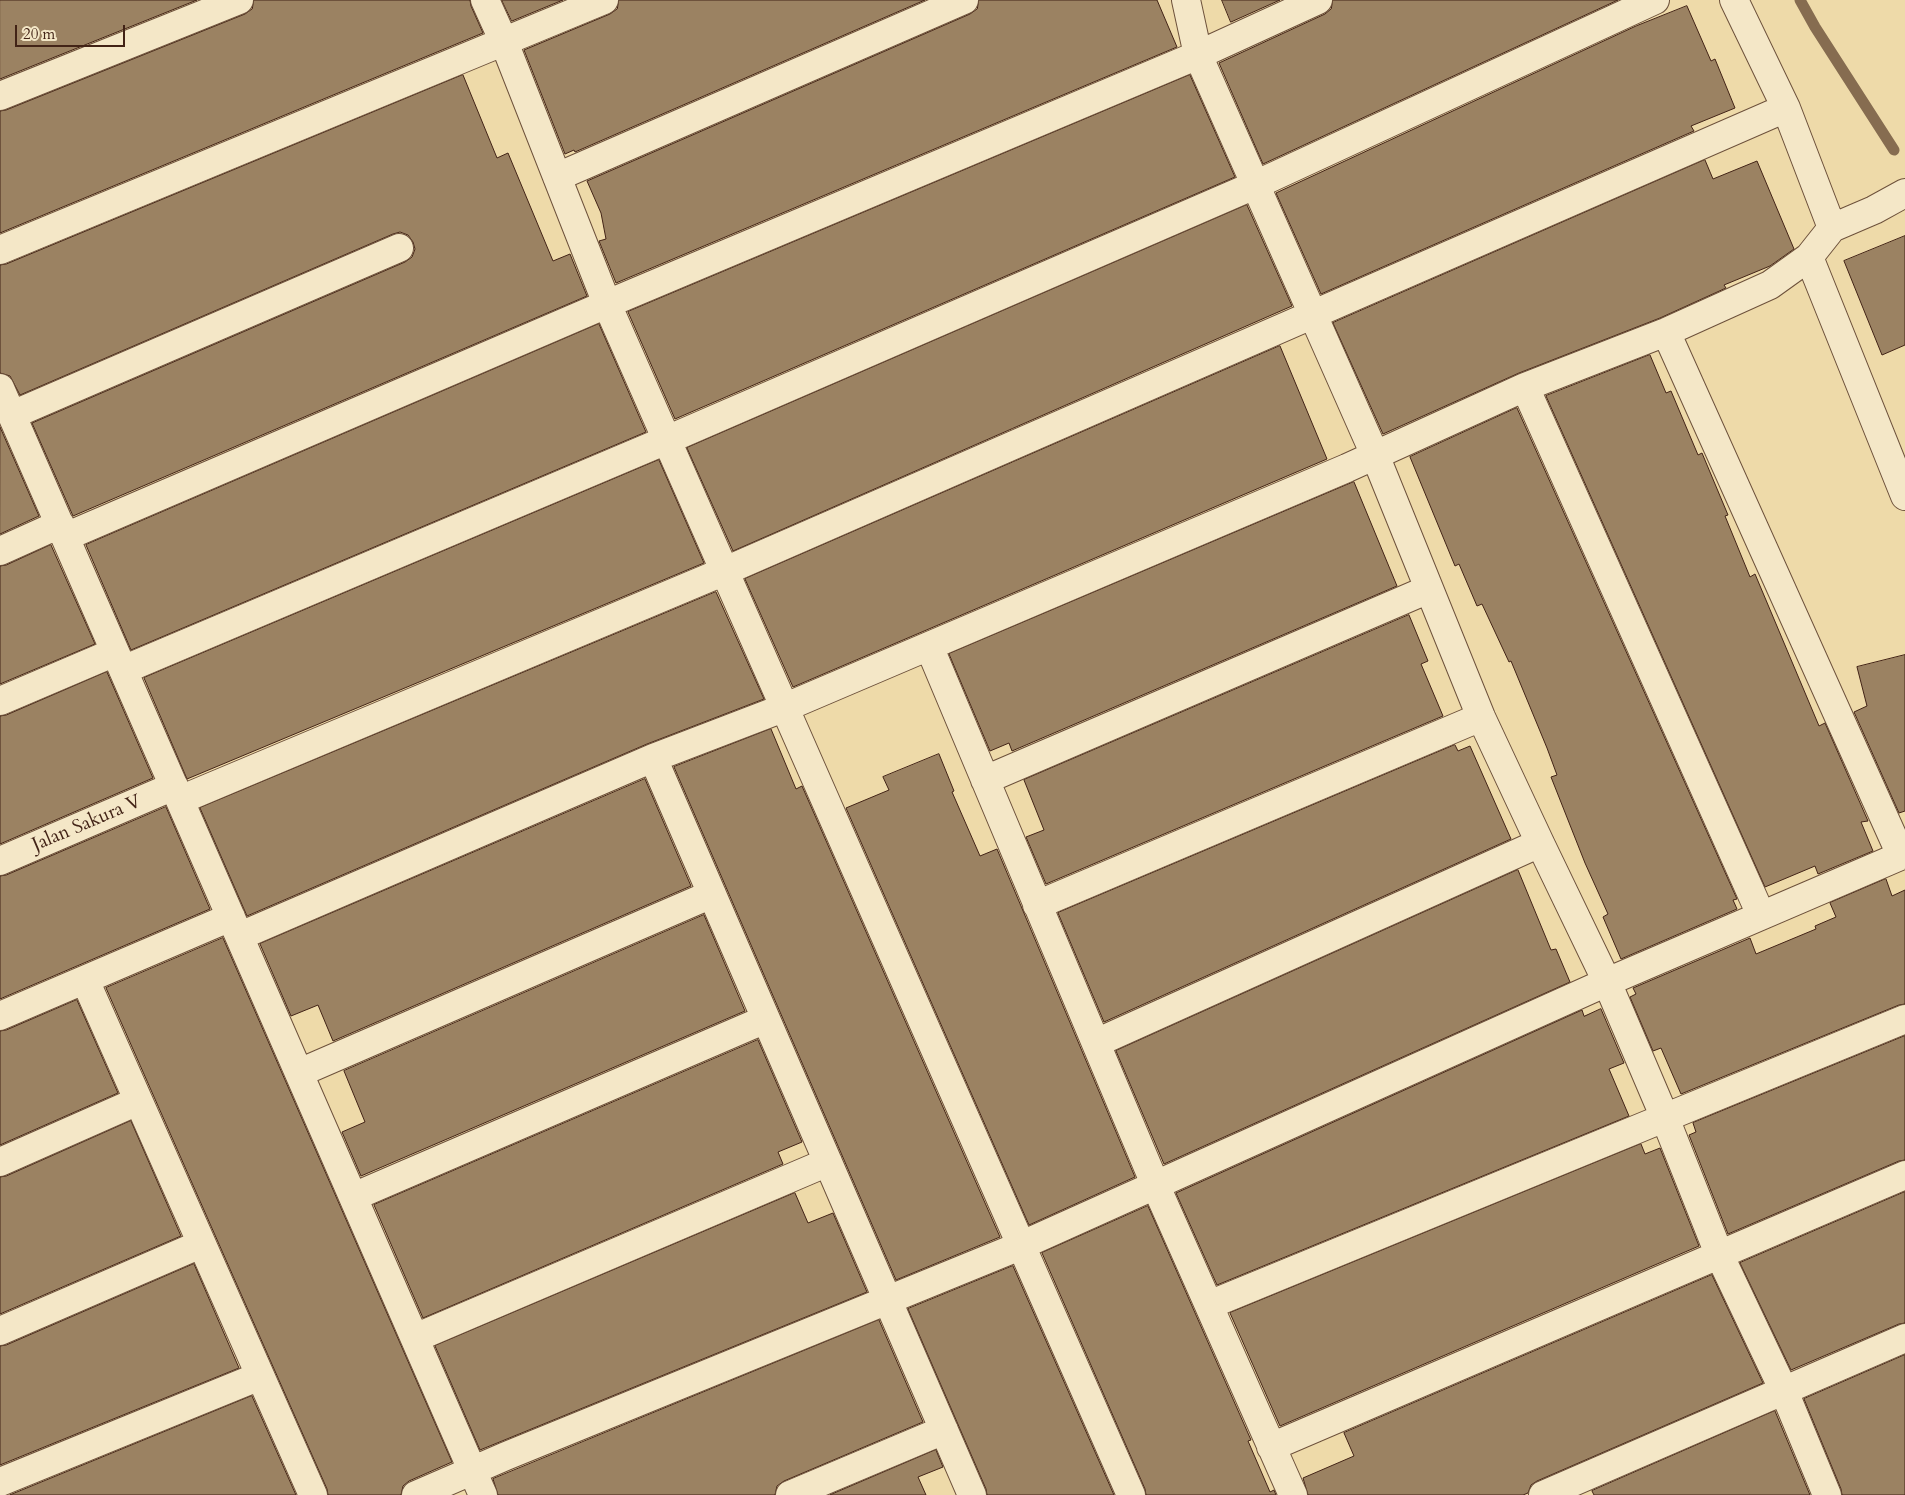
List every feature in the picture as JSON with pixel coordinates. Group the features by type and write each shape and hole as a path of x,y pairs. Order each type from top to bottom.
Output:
{"street":[{"path":"0,96 239,0"},
{"path":"485,0 504,42 607,304 786,707 1020,1246 1131,1495"},
{"path":"0,250 604,0"},
{"path":"557,177 964,0"},
{"path":"1186,0 1198,55 1375,455 1481,717 1607,982 1665,1118 1719,1254 1784,1391 1827,1495"},
{"path":"0,550 63,531 607,304 1198,55 1318,0"},
{"path":"0,701 119,661 667,440 1255,185 1655,0"},
{"path":"1734,0 1786,108 1832,228"},
{"name":"Jalan Sakura V","path":"0,861 177,793 725,571 1786,108"},
{"path":"0,1016 85,980 235,927 653,758 786,707 1375,455 1525,387 1666,332 1770,285 1808,257 1832,228 1874,210 1905,193"},
{"path":"12,415 399,248"},
{"path":"1808,257 1905,496"},
{"path":"416,1495 1020,1246 1607,982 1903,855 1666,332"},
{"path":"1525,387 1761,916"},
{"path":"0,388 484,1495"},
{"path":"985,780 1429,589"},
{"path":"929,646 1155,1184 1293,1495"},
{"path":"1038,905 1481,717"},
{"path":"653,758 972,1495"},
{"path":"1096,1044 1540,843"},
{"path":"299,1073 712,894"},
{"path":"85,980 313,1495"},
{"path":"353,1197 766,1019"},
{"path":"1209,1305 1905,1019"},
{"path":"0,1162 138,1100"},
{"path":"415,1338 828,1162"},
{"path":"1271,1446 1905,1175"},
{"path":"0,1331 201,1244"},
{"path":"1543,1495 1905,1338"},
{"path":"0,1482 260,1376"},
{"path":"790,1495 944,1430"}],"building":[{"path":"0,0 197,0 0,79"},
{"path":"254,0 470,0 483,33 0,233 0,111 245,14 252,9"},
{"path":"502,0 563,0 512,21"},
{"path":"619,0 925,0 575,152 574,150 565,154 524,50 610,14 617,9"},
{"path":"979,0 1157,0 1177,47 616,283 599,241 606,239 601,213 587,181 970,14 977,9"},
{"path":"1222,0 1280,0 1231,22"},
{"path":"1333,0 1618,0 1263,164 1219,63 1325,14 1331,9"},
{"path":"1687,6 1711,61 1715,59 1735,108 1691,126 1694,131 1321,294 1276,193 1636,26"},
{"path":"463,75 497,158 508,153 553,261 570,254 587,296 73,516 32,423 405,262 412,257 415,249 413,242 408,235 400,232 393,234 20,395 10,376 0,373 0,265"},
{"path":"1190,75 1235,177 675,419 628,312"},
{"path":"1705,160 1713,179 1757,161 1794,249 1770,266 1724,285 1726,288 1660,318 1519,373 1383,434 1333,323"},
{"path":"1247,205 1292,306 733,551 687,448"},
{"path":"1905,236 1905,345 1882,355 1844,261"},
{"path":"599,324 646,432 131,650 86,545"},
{"path":"1280,346 1327,459 793,687 745,579"},
{"path":"1650,355 1666,393 1671,391 1698,455 1702,453 1728,515 1725,516 1750,577 1755,574 1819,726 1825,723 1868,821 1861,822 1873,851 1818,874 1815,866 1765,887 1546,396"},
{"path":"1517,408 1737,899 1733,900 1737,909 1621,959 1603,917 1608,914 1585,863 1551,777 1557,775 1511,661 1509,662 1482,604 1477,606 1459,564 1455,566 1410,457"},
{"path":"0,427 39,516 0,534"},
{"path":"659,460 704,563 187,779 144,678"},
{"path":"1354,482 1397,586 1012,751 1009,743 990,751 949,654"},
{"path":"51,545 95,644 0,684 0,566"},
{"path":"716,592 764,699 647,744 247,916 200,808"},
{"path":"1409,615 1428,661 1421,664 1443,716 1046,884 1026,837 1044,830 1024,780"},
{"path":"1905,655 1905,811 1899,813 1854,712 1867,706 1857,667"},
{"path":"107,672 153,778 0,844 0,716"},
{"path":"771,729 796,789 802,786 1000,1237 896,1280 674,767"},
{"path":"1455,745 1458,751 1470,746 1511,839 1104,1022 1058,913"},
{"path":"939,754 954,791 952,792 980,856 997,849 1135,1177 1029,1225 846,808 889,790 883,777"},
{"path":"645,779 691,886 333,1041 318,1005 291,1016 260,944"},
{"path":"166,807 210,909 0,999 0,876"},
{"path":"1518,870 1551,950 1556,949 1570,982 1164,1164 1116,1051"},
{"path":"1886,879 1892,896 1905,890 1905,1004 1681,1094 1661,1048 1653,1051 1630,997 1636,994 1633,988 1750,938 1756,954 1816,929 1815,926 1836,917 1830,903"},
{"path":"704,915 745,1011 361,1176 342,1132 365,1122 344,1071"},
{"path":"223,938 452,1462 409,1481 403,1486 401,1495 328,1495 106,988"},
{"path":"77,1000 118,1093 0,1145 0,1031"},
{"path":"1601,1009 1624,1063 1609,1069 1629,1116 1217,1285 1176,1193 1582,1010 1584,1016"},
{"path":"1905,1036 1905,1160 1728,1234 1689,1135 1696,1132 1693,1123"},
{"path":"758,1040 802,1142 778,1152 783,1164 423,1318 374,1205"},
{"path":"131,1121 181,1236 0,1314 0,1177"},
{"path":"1641,1144 1645,1154 1660,1148 1699,1246 1280,1426 1230,1313"},
{"path":"1905,1192 1905,1323 1791,1370 1740,1263"},
{"path":"795,1193 808,1223 833,1213 867,1292 480,1450 435,1346"},
{"path":"1148,1206 1251,1440 1248,1441 1270,1492 1274,1490 1276,1495 1146,1495 1042,1253"},
{"path":"194,1264 239,1368 0,1465 0,1346"},
{"path":"1013,1266 1114,1495 987,1495 908,1309"},
{"path":"1712,1275 1763,1383 1537,1481 1531,1485 1528,1493 1523,1495 1308,1495 1303,1478 1354,1456 1344,1433"},
{"path":"879,1320 923,1422 784,1481 777,1486 775,1495 498,1495 493,1479"},
{"path":"1905,1355 1905,1495 1842,1495 1804,1399"},
{"path":"252,1396 296,1495 10,1495"},
{"path":"1775,1411 1810,1495 1594,1495 1592,1491"},
{"path":"936,1450 943,1467 918,1477 926,1495 830,1495"}],"waterway":[{"path":"1800,0 1815,27 1894,150"}]}
